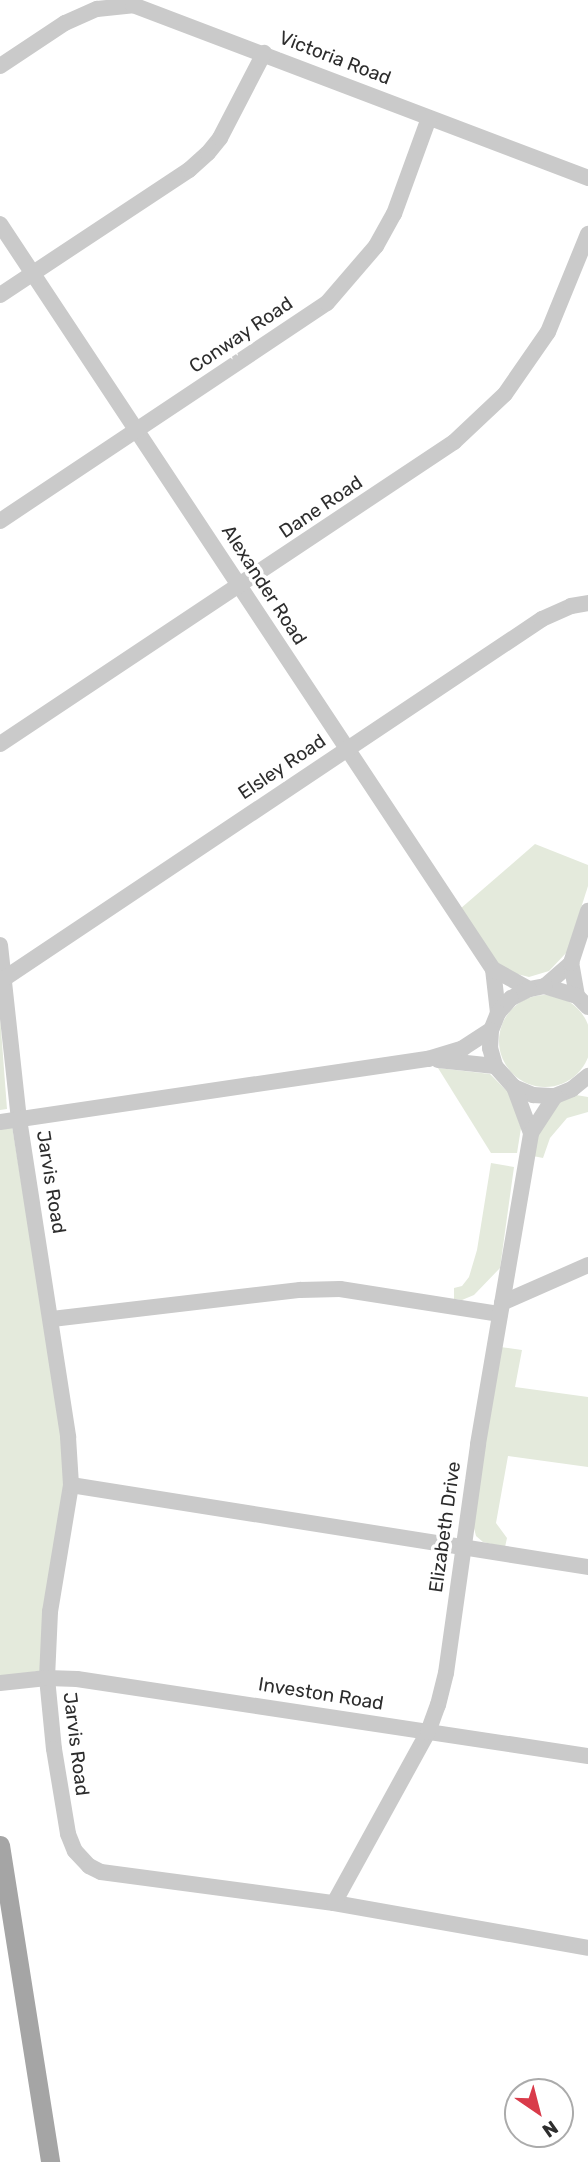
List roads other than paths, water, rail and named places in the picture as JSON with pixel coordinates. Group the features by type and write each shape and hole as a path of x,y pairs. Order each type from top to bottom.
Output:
{"main road":[{"path":"0,1848 50,2162"},
{"path":"0,1927 38,2162"}],"street":[{"name":"Victoria Road","path":"0,66 65,23 97,9 132,5 588,178"},
{"path":"0,295 189,170 208,153 220,138 264,53"},
{"name":"Conway Road","path":"0,521 137,428 274,341 327,303 376,246 394,214 429,118"},
{"name":"Alexander Road","path":"0,224 493,969 498,1013"},
{"name":"Dane Road","path":"0,744 454,442 505,394 548,332 588,233"},
{"name":"Elsley Road","path":"5,978 542,619 571,606 588,603"},
{"path":"582,1001 571,963 588,911"},
{"name":"Jarvis Road","path":"0,945 19,1119 52,1319 71,1485 50,1612 47,1678 54,1749 68,1834 75,1851 89,1866 101,1872 334,1903 588,1948"},
{"path":"571,963 537,988 511,998 498,1013 491,1030 490,1048 495,1066 514,1087 533,1095 555,1096 580,1090 588,1076"},
{"name":"Alexander Road","path":"493,969 537,988 582,1001"},
{"path":"0,1122 428,1059 463,1048 491,1030"},
{"path":"428,1059 495,1066"},
{"name":"Elizabeth Drive","path":"514,1087 531,1133"},
{"name":"Elizabeth Drive","path":"334,1903 428,1732 446,1672 463,1548 531,1133 555,1096"},
{"path":"52,1319 300,1290 340,1289 501,1309 588,1265"},
{"path":"71,1485 588,1567"},
{"name":"Investon Road","path":"0,1682 47,1678 77,1679 588,1756"}]}
